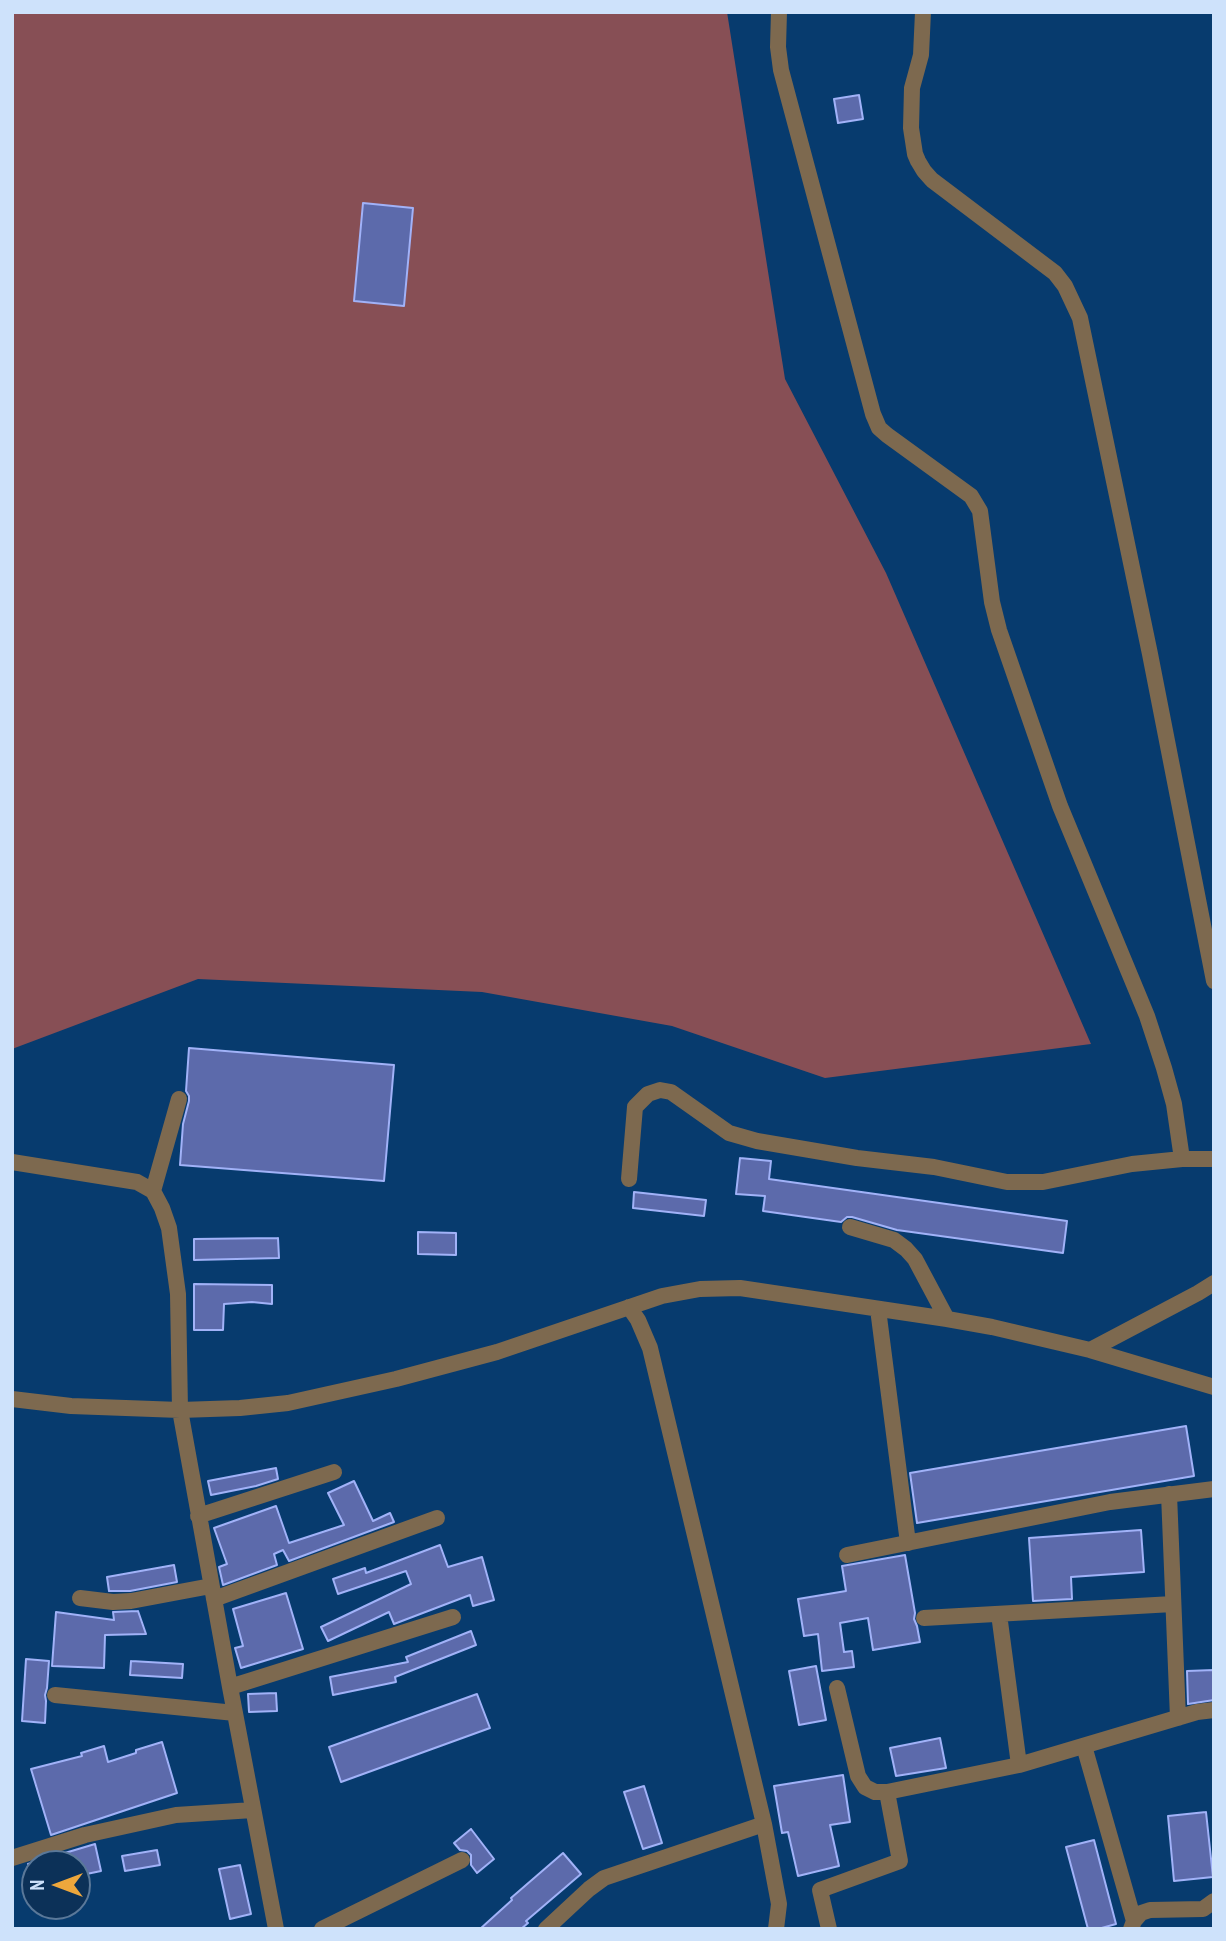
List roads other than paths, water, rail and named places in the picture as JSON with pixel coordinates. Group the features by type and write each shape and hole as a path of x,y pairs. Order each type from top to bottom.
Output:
{"lane":[{"path":"779,12 778,47 782,70 873,414 879,428 971,496 980,511 992,603 999,630 1060,806 1147,1016 1174,1104 1182,1159"},
{"path":"923,12 921,55 912,88 911,128 918,161 932,180 1055,273 1065,286 1080,318 1214,981"},
{"path":"629,1179 635,1107 648,1094 660,1090 671,1092 729,1133 757,1141 857,1158 934,1167 1007,1182 1043,1182 1132,1164 1182,1159 1214,1160"},
{"path":"153,1191 179,1100"},
{"path":"12,1161 137,1182 153,1191 169,1228 178,1294 180,1410 276,1929"},
{"path":"850,1227 894,1240 906,1249 915,1259 947,1319"},
{"path":"1090,1350 1214,1283"},
{"path":"12,1399 71,1406 180,1410 288,1403 396,1379 497,1352 663,1296 700,1289 740,1288 947,1319 1090,1350 1214,1387"},
{"path":"629,1307 650,1348 764,1824 779,1904 776,1929"},
{"path":"878,1309 908,1543"},
{"path":"198,1516 334,1472"},
{"path":"847,1555 1110,1502 1214,1489"},
{"path":"1169,1494 1178,1718"},
{"path":"80,1598 113,1602 212,1592 437,1518"},
{"path":"924,1618 1173,1604"},
{"path":"999,1614 1019,1765"},
{"path":"230,1687 453,1616"},
{"path":"837,1688 858,1776 865,1787 875,1792 887,1792 1019,1765 1197,1712 1214,1710"},
{"path":"55,1695 235,1713"},
{"path":"1084,1746 1132,1925"},
{"path":"829,1929 820,1890 900,1861 887,1792"},
{"path":"12,1858 85,1835 176,1815 253,1810"},
{"path":"546,1929 604,1878 764,1824"},
{"path":"322,1929 462,1860"},
{"path":"1132,1925 1141,1913 1150,1910 1203,1909 1214,1901"}]}
